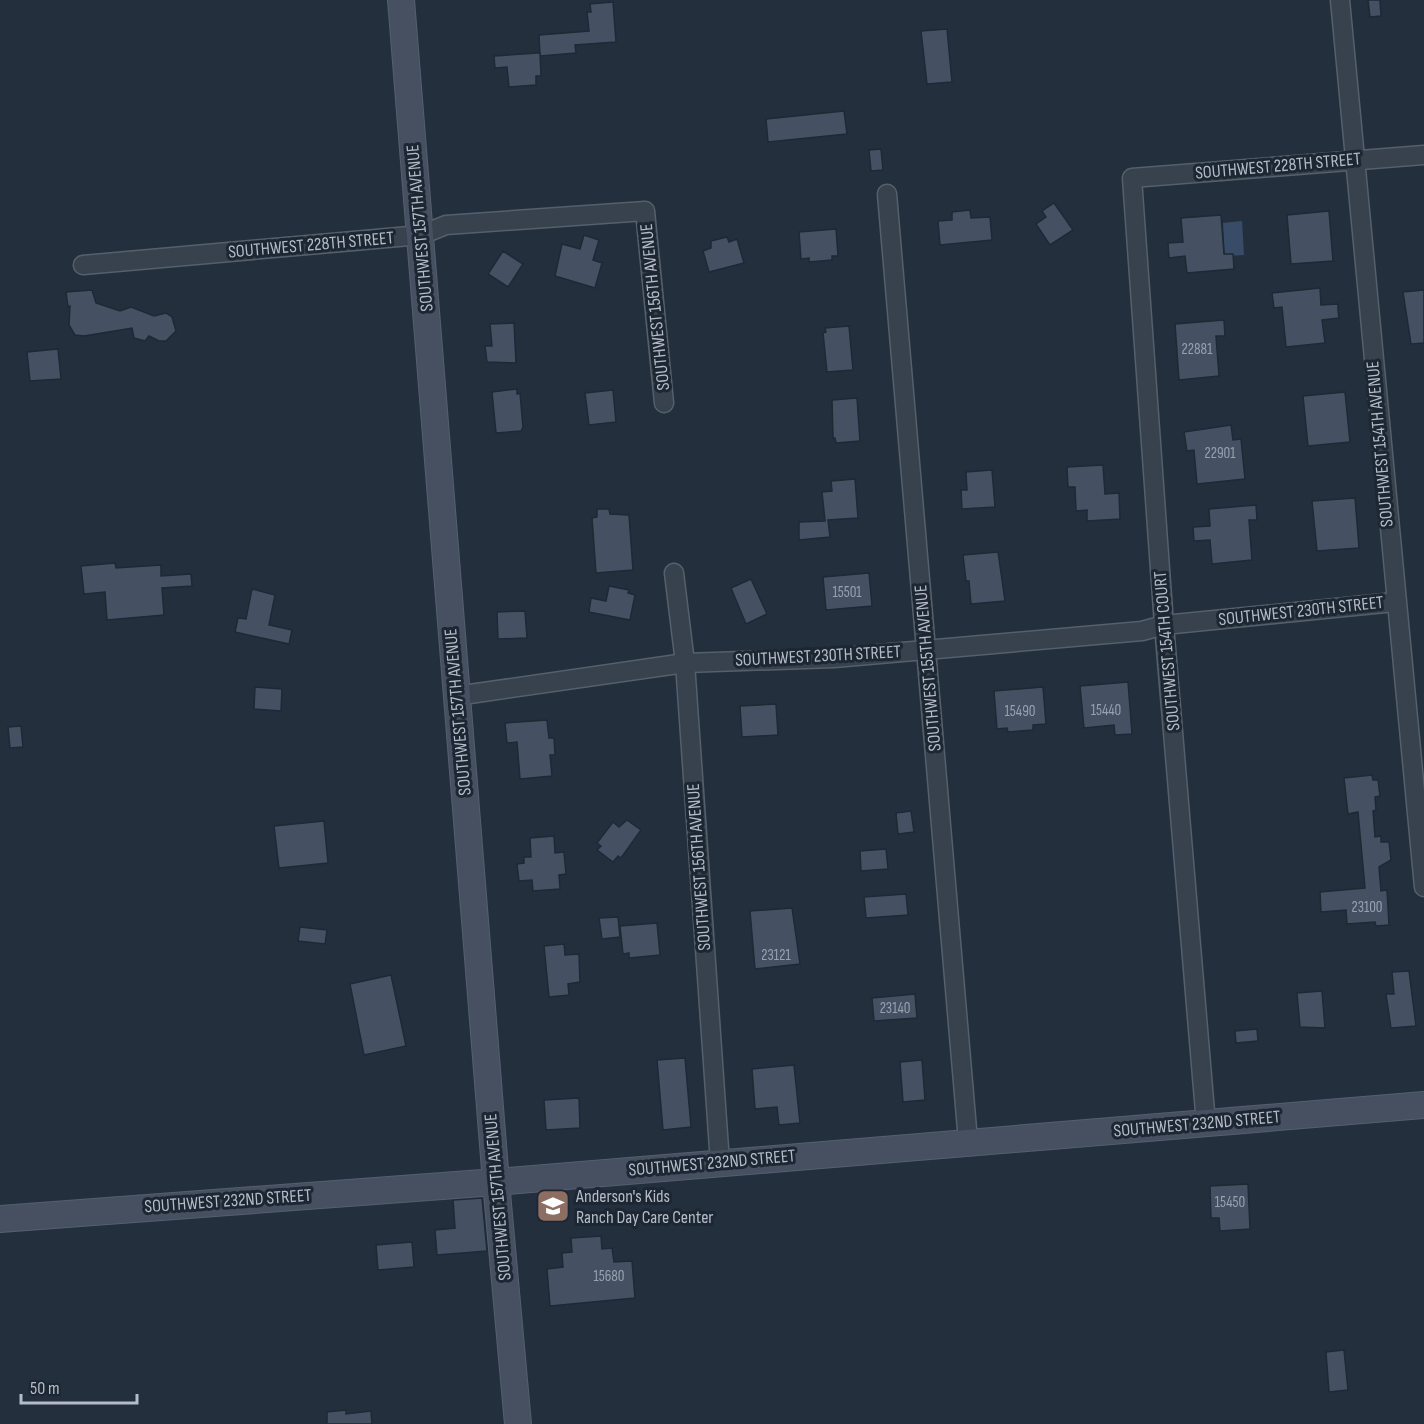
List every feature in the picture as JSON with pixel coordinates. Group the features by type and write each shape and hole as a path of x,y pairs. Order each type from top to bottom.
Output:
{"street":[{"name":"SOUTHWEST 157TH AVENUE","path":"401,0 456,696 518,1424"},
{"name":"SOUTHWEST 154TH AVENUE","path":"1340,0 1395,602 1424,887"},
{"name":"SOUTHWEST 228TH STREET","path":"1132,178 1424,155"},
{"name":"SOUTHWEST 154TH COURT","path":"1132,178 1164,625 1206,1124"},
{"name":"SOUTHWEST 155TH AVENUE","path":"887,194 968,1141"},
{"name":"SOUTHWEST 228TH STREET","path":"83,265 421,235 446,225 645,211"},
{"name":"SOUTHWEST 156TH AVENUE","path":"645,211 664,403"},
{"name":"SOUTHWEST 156TH AVENUE","path":"674,573 685,663 720,1163"},
{"name":"SOUTHWEST 230TH STREET","path":"456,696 685,663 834,658 1142,631 1164,625 1395,602"},
{"name":"SOUTHWEST 232ND STREET","path":"0,1219 496,1182 968,1141 1424,1105"}],"water":[{"path":"1242,221 1244,255 1225,256 1223,223"}],"building":[{"path":"1368,0 1380,0 1381,16 1370,17"},
{"path":"613,2 616,42 575,45 576,53 540,56 539,35 589,31 587,12 591,12 590,4"},
{"path":"947,29 952,82 927,84 921,31"},
{"path":"540,53 541,76 536,76 536,85 509,87 507,67 495,68 494,56"},
{"path":"844,111 847,134 768,142 766,119"},
{"path":"881,149 883,170 871,171 869,150"},
{"path":"1054,203 1073,230 1050,245 1036,224 1046,217 1042,211"},
{"path":"970,210 971,218 990,217 992,240 940,245 938,221 952,220 952,212"},
{"path":"1329,211 1333,261 1291,264 1287,215"},
{"path":"1221,215 1224,254 1233,254 1234,269 1187,273 1185,256 1169,258 1168,243 1183,242 1181,218"},
{"path":"836,229 838,256 832,256 832,260 809,262 809,258 801,259 799,232"},
{"path":"584,235 599,240 593,260 602,263 595,288 555,276 562,244 580,249"},
{"path":"727,237 729,242 737,239 744,263 709,272 703,251 711,248 711,241"},
{"path":"503,251 523,264 508,287 488,274"},
{"path":"1320,288 1321,305 1338,304 1339,318 1322,320 1325,343 1286,347 1282,307 1274,308 1272,293"},
{"path":"92,290 96,303 120,311 131,307 154,316 166,313 172,317 176,331 166,341 159,341 149,336 145,341 134,338 132,328 84,336 75,335 69,325 70,306 68,307 66,292"},
{"path":"1424,290 1424,343 1411,344 1403,292"},
{"path":"1224,320 1225,336 1216,336 1219,376 1179,380 1175,324"},
{"path":"514,323 516,363 487,362 485,346 492,346 490,324"},
{"path":"849,326 853,370 827,372 823,333 826,332 825,328"},
{"path":"58,349 61,379 30,381 27,352"},
{"path":"517,389 517,394 520,393 523,427 521,431 496,433 492,392"},
{"path":"613,390 616,422 589,425 585,393"},
{"path":"1345,392 1350,442 1308,446 1303,396"},
{"path":"857,398 860,441 836,443 833,438 832,400"},
{"path":"1231,425 1233,440 1241,439 1245,479 1197,484 1194,450 1187,451 1184,432"},
{"path":"1103,465 1105,494 1119,493 1120,519 1087,521 1087,510 1076,511 1075,487 1068,487 1067,467"},
{"path":"992,470 995,507 962,509 961,490 967,490 966,472"},
{"path":"855,479 858,518 828,520 830,537 799,540 799,522 825,521 822,492 832,491 831,481"},
{"path":"1355,498 1359,548 1317,551 1312,501"},
{"path":"1256,505 1257,520 1249,520 1252,560 1212,564 1210,540 1194,541 1193,527 1210,526 1209,509"},
{"path":"597,509 609,509 610,514 629,515 633,570 596,573 592,518 597,517"},
{"path":"998,552 1005,601 971,604 963,555"},
{"path":"115,563 116,568 161,565 161,576 191,574 192,586 162,588 164,615 107,620 105,592 84,594 81,566"},
{"path":"869,573 872,606 826,610 823,577"},
{"path":"751,579 767,614 746,624 731,588"},
{"path":"609,586 629,590 628,593 635,595 630,620 589,612 591,598 606,601"},
{"path":"252,589 275,595 269,625 292,630 289,644 235,632 238,618 246,619"},
{"path":"525,611 527,638 498,639 497,612"},
{"path":"1128,682 1132,734 1115,735 1114,725 1084,728 1080,686"},
{"path":"255,687 282,689 281,711 254,709"},
{"path":"1043,687 1046,724 1033,725 1033,730 1008,732 1007,728 997,729 994,691"},
{"path":"776,704 778,735 742,737 740,706"},
{"path":"547,720 549,738 554,738 555,755 550,755 552,776 520,779 517,742 507,743 505,723"},
{"path":"21,726 23,747 10,748 8,727"},
{"path":"1372,775 1373,780 1378,780 1380,796 1375,797 1376,810 1373,811 1375,837 1381,836 1381,842 1389,842 1391,860 1379,867 1381,891 1387,890 1389,925 1376,926 1375,922 1347,924 1346,910 1321,912 1320,892 1365,888 1358,812 1348,814 1344,778"},
{"path":"911,811 914,832 898,834 896,813"},
{"path":"627,820 641,830 621,858 618,856 613,862 597,850 601,846 597,843 613,822 619,827"},
{"path":"324,821 328,863 279,868 274,826"},
{"path":"554,836 555,853 564,852 566,874 559,875 560,889 533,891 532,880 519,881 517,864 524,863 524,857 531,857 530,838"},
{"path":"886,849 888,869 861,871 860,851"},
{"path":"906,894 908,915 866,918 864,897"},
{"path":"792,908 800,964 755,969 750,911"},
{"path":"618,917 620,937 602,939 599,918"},
{"path":"657,923 660,955 629,958 629,953 623,954 620,926"},
{"path":"300,927 327,930 325,944 298,941"},
{"path":"564,944 565,955 579,954 580,982 568,984 569,995 549,997 544,946"},
{"path":"1409,971 1416,1026 1391,1028 1386,994 1394,994 1392,972"},
{"path":"391,975 406,1046 364,1055 350,984"},
{"path":"1322,991 1325,1028 1300,1027 1297,993"},
{"path":"915,994 917,1018 874,1021 872,998"},
{"path":"1257,1029 1258,1041 1236,1043 1235,1031"},
{"path":"685,1058 691,1127 663,1130 657,1060"},
{"path":"922,1060 925,1100 903,1102 900,1062"},
{"path":"794,1065 800,1123 779,1125 777,1107 755,1109 752,1069"},
{"path":"579,1098 580,1128 546,1130 544,1100"},
{"path":"1248,1184 1250,1229 1220,1231 1219,1218 1211,1218 1210,1186"},
{"path":"482,1198 487,1251 437,1255 435,1230 455,1228 453,1200"},
{"path":"601,1236 602,1249 612,1248 614,1262 632,1261 635,1298 550,1306 547,1269 563,1267 562,1253 572,1252 571,1238"},
{"path":"412,1242 414,1267 378,1270 376,1245"},
{"path":"1344,1350 1348,1390 1329,1392 1326,1352"},
{"path":"346,1410 346,1414 371,1411 372,1424 327,1424 327,1412"}],"place":[{"name":"Anderson's Kids Ranch Day Care Center","path":"553,1206"}]}
